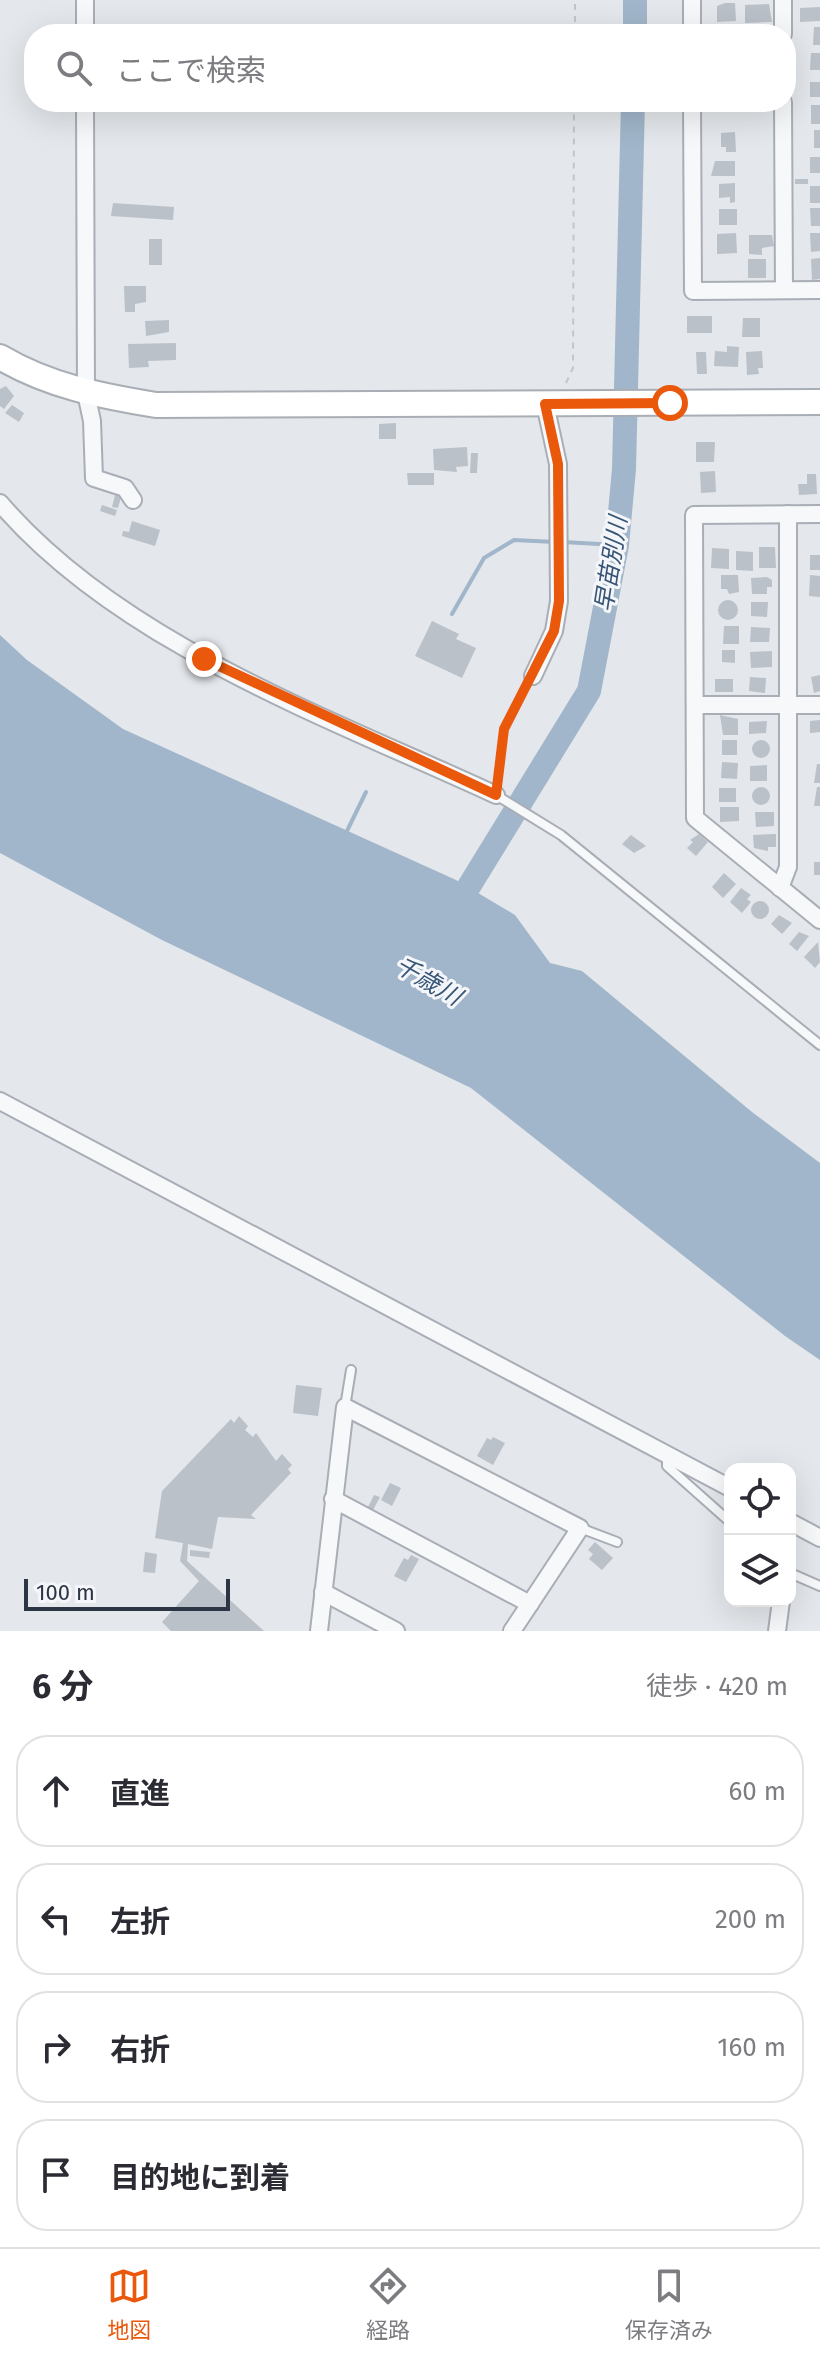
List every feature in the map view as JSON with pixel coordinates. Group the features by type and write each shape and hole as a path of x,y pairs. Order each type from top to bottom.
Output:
{"street":[{"path":"85,0 85,24"},
{"path":"692,0 692,24"},
{"path":"783,0 783,24"},
{"path":"85,112 86,393 92,421 94,478 125,488 133,500"},
{"path":"692,112 693,291 820,290"},
{"path":"783,112 784,290"},
{"path":"0,357 25,372 86,393 156,405 820,402"},
{"path":"533,676 554,631 559,586 554,404"},
{"path":"0,503 57,561 152,629 204,659 496,795"},
{"path":"780,888 788,867 788,514"},
{"path":"820,514 694,515 695,818 820,920"},
{"path":"695,705 820,705"},
{"path":"0,1101 724,1485"},
{"path":"319,1631 345,1407 580,1528 512,1631"},
{"path":"333,1499 530,1604"},
{"path":"796,1525 820,1538"},
{"path":"323,1592 396,1631"},
{"path":"777,1631 780,1607"}],"lane":[{"path":"496,795 561,835 820,1045"},
{"path":"345,1407 351,1370"},
{"path":"667,1453 667,1466 724,1517"},
{"path":"580,1528 617,1542"},
{"path":"796,1576 820,1586"}],"path":[{"path":"575,0 575,24"},
{"path":"554,404 573,368 574,112"},
{"path":"496,795 504,729 533,676"}],"water":[{"name":"千歳川","path":"0,635 27,660 123,729 456,880 515,915 550,963 582,971 752,1112 820,1163 820,1360 785,1336 471,1088 162,940 0,853"}],"building":[{"path":"735,3 736,21 717,22 717,6"},
{"path":"769,4 772,22 745,23 745,5"},
{"path":"820,7 820,21 800,22 800,8"},
{"path":"814,27 820,27 820,45 813,45"},
{"path":"811,53 820,53 820,70 810,70"},
{"path":"810,82 820,82 820,97 810,97"},
{"path":"811,105 820,105 820,124 811,124"},
{"path":"814,130 820,130 820,148 814,148"},
{"path":"735,132 736,152 726,152 726,147 721,147 721,133"},
{"path":"810,157 820,157 820,173 810,173"},
{"path":"715,161 735,161 735,176 711,176"},
{"path":"795,179 808,179 808,184 795,184"},
{"path":"735,183 735,202 730,203 730,197 719,198 719,184"},
{"path":"810,186 820,186 820,203 810,203"},
{"path":"113,203 174,207 173,220 111,216"},
{"path":"810,208 820,208 820,226 811,226"},
{"path":"719,209 737,209 737,225 719,225"},
{"path":"736,233 737,253 717,254 717,234"},
{"path":"810,233 820,233 820,251 811,252"},
{"path":"749,235 772,235 774,246 762,248 762,255 749,254"},
{"path":"149,239 162,239 162,265 149,265"},
{"path":"820,258 820,279 812,280 811,259"},
{"path":"748,259 766,259 766,278 748,278"},
{"path":"124,286 146,286 146,302 135,304 135,312 125,312"},
{"path":"687,316 712,316 712,333 687,333"},
{"path":"743,318 760,318 760,337 742,337"},
{"path":"169,320 169,332 146,336 145,321"},
{"path":"176,343 176,360 148,361 149,367 129,368 128,344"},
{"path":"727,346 739,347 738,367 714,366 715,351 727,352"},
{"path":"762,351 763,368 758,368 759,374 747,375 746,352"},
{"path":"696,352 706,352 707,374 697,374"},
{"path":"6,386 14,396 4,409 0,406 0,389"},
{"path":"12,405 24,413 19,422 5,413"},
{"path":"396,423 396,439 379,439 379,424"},
{"path":"696,442 715,442 714,462 696,462"},
{"path":"467,447 468,466 456,467 457,472 434,470 433,449"},
{"path":"471,453 478,453 477,473 470,473"},
{"path":"715,471 716,492 701,493 700,472"},
{"path":"407,473 434,473 434,485 408,485"},
{"path":"807,474 816,474 817,494 799,495 798,484 807,484"},
{"path":"115,495 121,497 118,508 112,507"},
{"path":"102,505 117,510 115,516 100,511"},
{"path":"132,521 160,530 155,546 122,536 123,531 129,532"},
{"path":"759,547 775,547 776,568 759,568"},
{"path":"712,548 729,549 729,569 711,568"},
{"path":"736,551 753,552 753,571 736,570"},
{"path":"810,555 820,555 820,570 810,570"},
{"path":"721,575 738,575 739,592 729,594 727,589 721,589"},
{"path":"810,575 820,576 820,597 809,596"},
{"path":"767,577 772,580 772,587 767,587 767,594 752,594 751,578"},
{"path":"728,600 735,603 738,610 735,617 728,620 721,617 718,610 721,603"},
{"path":"751,602 768,602 767,617 751,616"},
{"path":"432,621 459,634 456,639 476,648 462,678 415,656"},
{"path":"724,626 739,626 739,644 723,644"},
{"path":"751,627 770,628 769,642 750,642"},
{"path":"722,650 735,650 735,663 722,662"},
{"path":"772,651 772,667 751,668 750,652"},
{"path":"820,675 820,691 814,693 811,677"},
{"path":"750,677 766,678 765,693 749,691"},
{"path":"715,679 733,679 733,692 715,692"},
{"path":"720,715 738,719 738,735 723,735"},
{"path":"820,720 820,732 810,733 810,721"},
{"path":"767,721 766,733 749,734 749,722"},
{"path":"722,740 737,740 737,755 722,755"},
{"path":"761,740 770,749 761,758 752,749"},
{"path":"722,762 738,763 737,779 721,778"},
{"path":"817,764 820,764 820,783 814,783"},
{"path":"767,765 767,781 750,781 750,766"},
{"path":"761,787 770,796 761,805 752,796"},
{"path":"817,787 820,787 820,806 814,806"},
{"path":"719,788 736,788 736,802 719,802"},
{"path":"720,807 739,807 739,821 720,822"},
{"path":"755,812 774,812 774,826 756,827"},
{"path":"699,834 708,842 696,856 687,848 693,842 690,840"},
{"path":"776,834 776,847 768,847 768,851 754,848 753,835"},
{"path":"631,835 646,846 634,853 622,844"},
{"path":"814,862 820,862 820,875 814,875"},
{"path":"724,873 736,884 723,898 712,887"},
{"path":"741,888 751,895 747,899 751,902 742,913 730,902"},
{"path":"760,901 769,910 760,919 751,910"},
{"path":"779,915 792,923 782,934 771,924"},
{"path":"799,932 809,936 797,951 789,944"},
{"path":"818,942 820,962 815,968 804,957"},
{"path":"296,1385 322,1388 318,1416 293,1413"},
{"path":"239,1416 248,1426 245,1430 253,1437 256,1433 276,1461 282,1454 292,1465 288,1469 291,1473 251,1515 256,1519 218,1517 212,1549 188,1544 187,1561 264,1631 171,1631 162,1622 199,1581 180,1561 183,1543 155,1538 162,1491 231,1419 234,1423"},
{"path":"493,1437 505,1443 493,1465 477,1456 487,1438 491,1440"},
{"path":"390,1483 401,1488 392,1506 381,1500"},
{"path":"374,1495 380,1497 373,1510 368,1507"},
{"path":"595,1542 613,1558 602,1570 589,1559 593,1554 588,1550"},
{"path":"190,1550 210,1552 209,1558 190,1556"},
{"path":"145,1552 157,1554 155,1573 143,1572"},
{"path":"411,1555 419,1559 406,1582 394,1576 404,1558 408,1560"}],"waterway":[{"name":"早苗別川","path":"635,0 635,24"},
{"name":"早苗別川","path":"452,914 589,691 617,545 624,469 633,112"},
{"path":"452,614 484,558 514,540 555,542"},
{"path":"563,542 617,545"},
{"path":"346,833 366,792"}],"route":[{"path":"204,659 496,795 501,775 504,729 554,631 559,601 558,464 545,404 670,403"}]}
